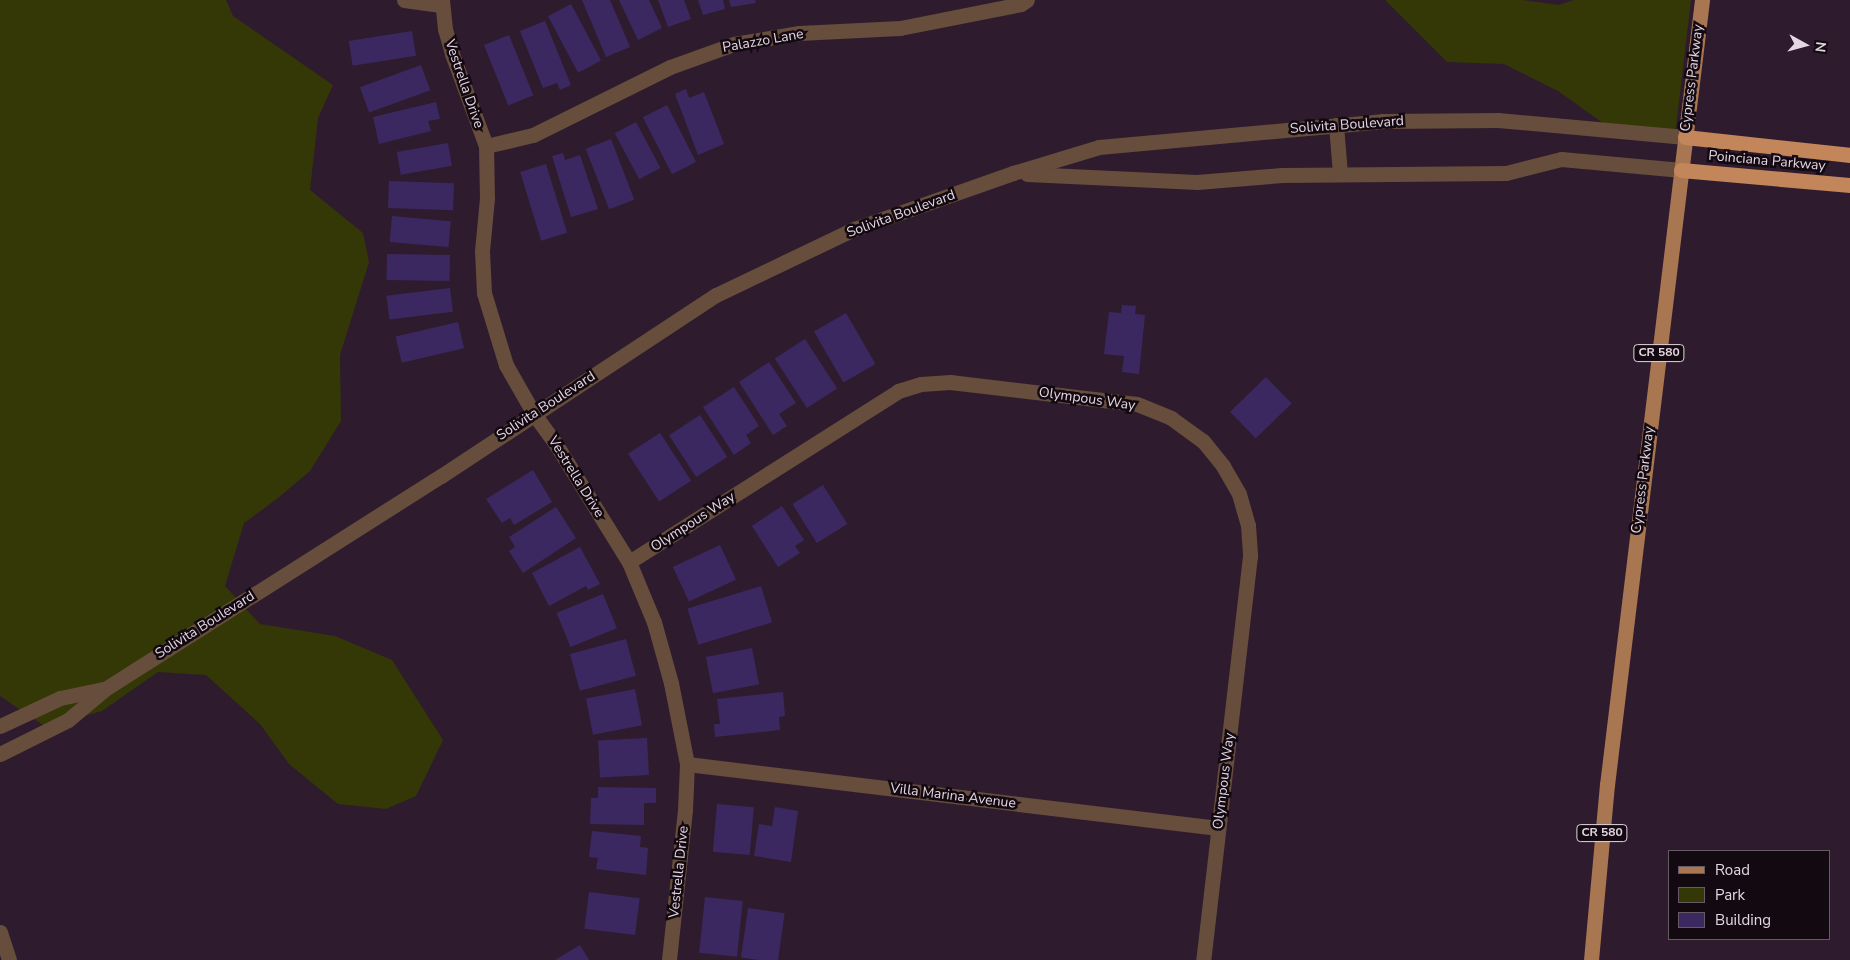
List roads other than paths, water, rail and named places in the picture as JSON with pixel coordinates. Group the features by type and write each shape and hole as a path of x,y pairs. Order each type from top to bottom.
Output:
{"highway":[{"name":"Poinciana Parkway","path":"1685,137 1850,155"},
{"name":"Poinciana Parkway","path":"1681,170 1850,185"}],"main road":[{"name":"Cypress Parkway","path":"1591,960 1607,785 1702,0"}],"street":[{"path":"404,0 442,2"},
{"name":"Palazzo Lane","path":"486,146 533,135 670,66 734,44 799,33 900,28 1021,4 1027,0"},
{"name":"Vestrella Drive","path":"442,2 445,29 452,54 486,146 487,198 482,251 484,293 506,364 534,414 557,446 629,562 654,622 671,683 687,764 685,810 669,960"},
{"name":"Solivita Boulevard","path":"0,754 68,720 105,689 716,295 854,230 1013,173 1099,147 1382,121 1498,120 1685,137"},
{"path":"1336,124 1340,174"},
{"name":"Solivita Boulevard","path":"1013,173 1197,182 1282,175 1506,173 1561,159 1681,170"},
{"name":"Olympous Way","path":"629,562 898,391 921,384 950,382 1137,404 1171,418 1203,441 1223,466 1239,494 1248,526 1250,556 1203,960"},
{"name":"Solivita Boulevard","path":"0,726 60,698 105,689"},
{"name":"Villa Marina Avenue","path":"687,764 1218,828"},
{"path":"0,932 8,960"},
{"path":"0,952 8,960"}]}
